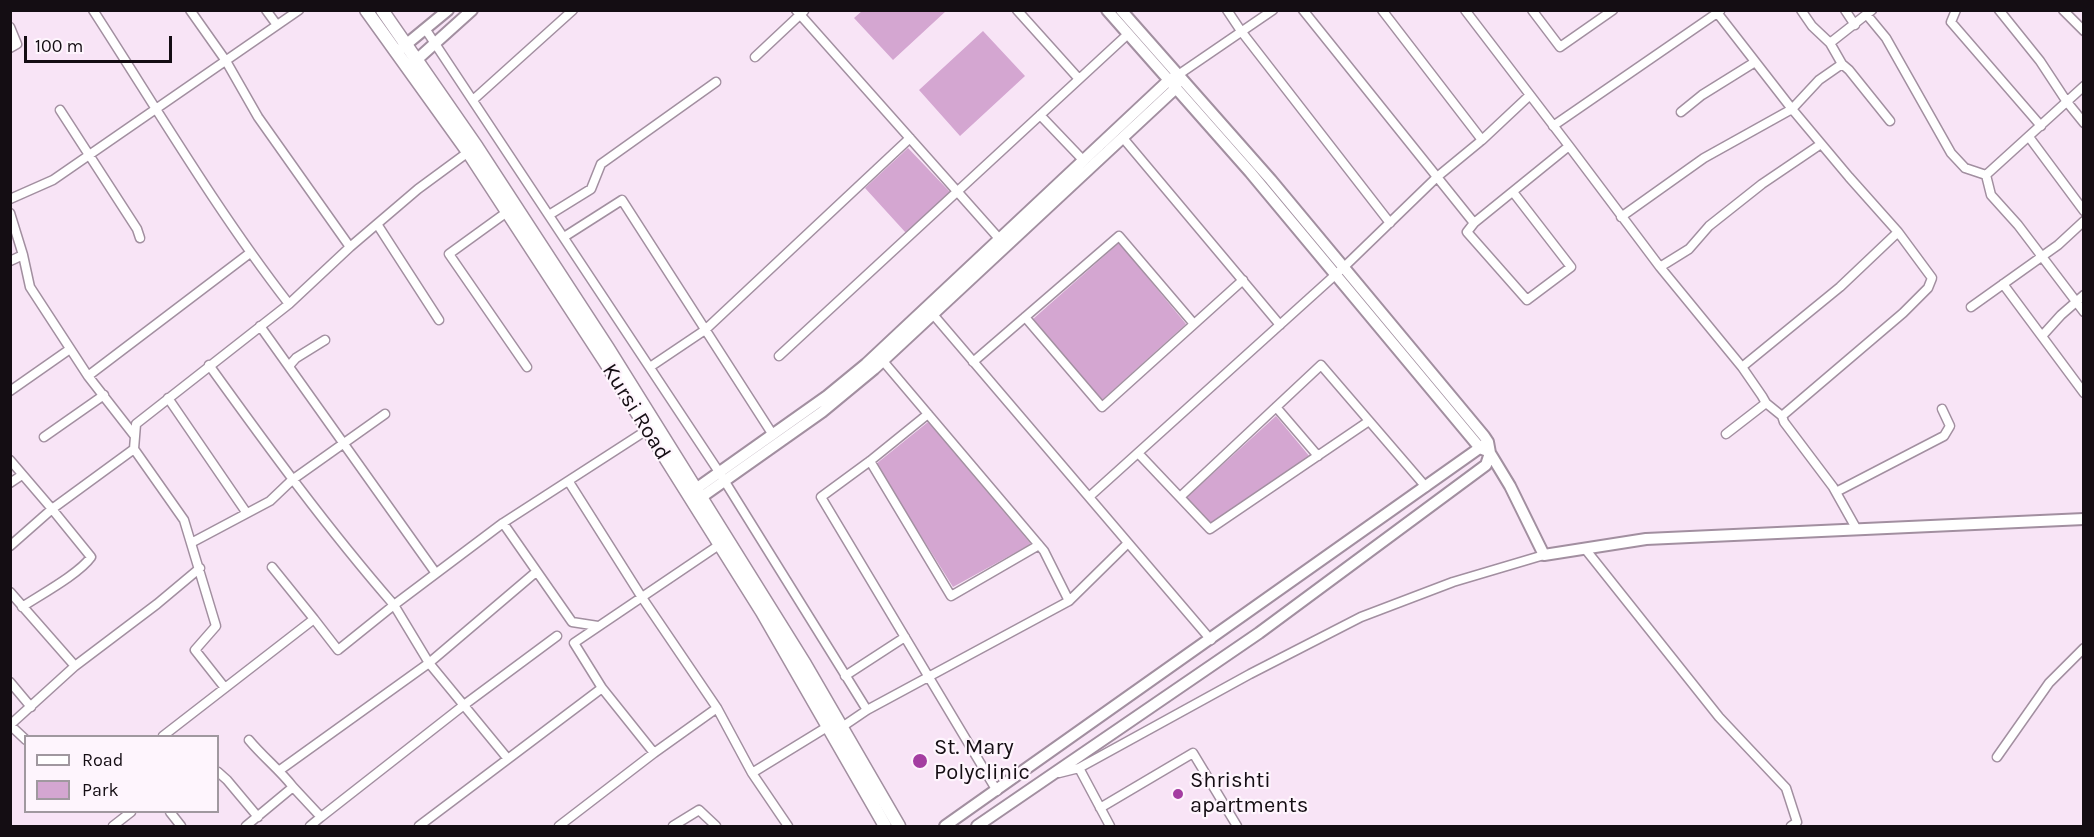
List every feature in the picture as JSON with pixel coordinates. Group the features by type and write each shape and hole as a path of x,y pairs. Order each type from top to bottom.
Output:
{"main road":[{"name":"Kursi Road","path":"366,10 402,49"},
{"name":"Kursi Road","path":"382,10 412,64 608,348 695,496 719,545 762,612 884,826"},
{"name":"Kursi Road","path":"472,150 507,212 647,430 695,496 799,654 899,826"}],"street":[{"path":"93,10 200,180 250,253 289,304"},
{"path":"190,10 226,61 258,117 350,246"},
{"path":"266,10 277,26"},
{"path":"10,199 53,180 299,10"},
{"path":"402,49 448,10"},
{"path":"412,64 472,10"},
{"path":"473,100 573,10"},
{"path":"1017,10 1079,79"},
{"path":"1107,10 1271,180 1340,271 1486,448 1510,486 1544,555"},
{"path":"1121,10 1174,81"},
{"path":"1227,10 1389,223"},
{"path":"1003,243 1083,160 1174,81 1273,10"},
{"path":"1303,10 1474,224"},
{"path":"1382,10 1482,140"},
{"path":"1465,10 1621,217 1742,368 1766,403 1782,416 1784,422 1836,492 1856,528"},
{"path":"1532,10 1560,46 1606,12"},
{"path":"1801,10 1812,26 1830,43 1842,64 1890,121"},
{"path":"1845,10 1855,25"},
{"path":"1956,10 1951,22 2041,126"},
{"path":"1999,10 2040,61 2084,123"},
{"path":"2062,10 2084,31"},
{"path":"1553,126 1717,11 1792,109 1898,232 1932,278 1928,288 1903,313 1782,416"},
{"path":"754,57 800,12 1003,243"},
{"path":"1830,43 1869,13 1886,38 1950,153 1965,168 1986,175"},
{"path":"10,27 16,44 10,48"},
{"path":"426,30 722,476 867,711"},
{"path":"779,356 1128,33"},
{"path":"1681,112 1702,95 1755,62"},
{"path":"1621,217 1704,158 1792,109 1819,81 1842,64"},
{"path":"695,496 827,396 930,311 1003,243 1123,138 1174,81"},
{"path":"549,215 591,189 601,164 716,82"},
{"path":"1986,175 2084,86"},
{"path":"1089,497 1340,271 1437,177 1482,140 1530,95"},
{"path":"60,110 91,154 137,229 140,238"},
{"path":"1040,114 1083,160"},
{"path":"2029,137 2084,211"},
{"path":"650,367 705,330 910,138"},
{"path":"1123,138 1280,325"},
{"path":"1660,267 1689,249 1709,226 1762,184 1821,144"},
{"path":"1513,192 1571,267 1527,300 1467,232 1474,224 1569,146"},
{"path":"225,688 195,650 216,626 184,520 134,449 136,424 289,304 350,246 418,189 472,150"},
{"path":"1986,175 1991,195 2018,225 2084,312"},
{"path":"564,237 622,200 773,435"},
{"path":"507,212 449,254 527,367"},
{"path":"10,213 30,287 88,376 134,435"},
{"path":"1971,307 2058,245 2084,221"},
{"path":"377,224 439,320"},
{"path":"1742,368 1840,287 1898,232"},
{"path":"974,362 1119,236 1194,324"},
{"path":"88,376 250,253"},
{"path":"10,261 23,255"},
{"path":"1025,317 1102,407 1243,280"},
{"path":"2003,284 2084,393"},
{"path":"2042,336 2084,295"},
{"path":"722,476 822,412 883,361 930,311"},
{"path":"930,311 1210,640"},
{"path":"260,326 435,572"},
{"path":"289,366 296,358 325,340"},
{"path":"10,392 70,349"},
{"path":"883,361 1039,545 1070,601"},
{"path":"209,365 292,480 393,604 429,663 508,759"},
{"path":"1180,497 1321,365 1426,487"},
{"path":"44,437 104,395"},
{"path":"168,398 246,512"},
{"path":"1726,434 1766,403"},
{"path":"1276,407 1318,456"},
{"path":"1836,492 1944,436 1950,426 1942,409"},
{"path":"192,543 270,501 292,480 385,414"},
{"path":"928,414 870,461 821,496 997,790"},
{"path":"1138,453 1210,529 1369,421"},
{"path":"272,567 338,650 393,604 503,523 647,430"},
{"path":"945,826 1426,487 1486,448"},
{"path":"977,826 1258,633 1486,465 1486,448"},
{"path":"10,546 52,509 134,449"},
{"path":"10,460 91,557 88,562 22,607"},
{"path":"870,461 951,596 1039,545"},
{"path":"10,483 22,475"},
{"path":"569,482 640,596 717,708 752,773 788,826"},
{"path":"1053,774 1079,768 1250,674 1361,617 1453,582 1544,555 1646,539 2084,519"},
{"path":"503,523 572,621 598,626"},
{"path":"842,727 867,711 1070,601 1128,543"},
{"path":"654,753 602,688 574,643 640,596 719,545"},
{"path":"1586,550 1719,717 1786,788 1797,822 1791,826"},
{"path":"24,738 10,725 75,666 157,604 200,568"},
{"path":"280,770 429,663 536,572"},
{"path":"10,592 75,666"},
{"path":"164,735 315,619"},
{"path":"310,826 464,705 557,636"},
{"path":"845,676 905,637"},
{"path":"1997,758 2049,683 2084,648"},
{"path":"10,682 31,707"},
{"path":"422,826 602,688"},
{"path":"559,826 717,708"},
{"path":"752,773 827,727"},
{"path":"249,740 273,767 280,770 321,817"},
{"path":"1100,808 1193,753 1237,826"},
{"path":"1079,768 1110,826"},
{"path":"219,773 258,817"},
{"path":"246,826 293,787"},
{"path":"674,826 699,810 717,826"},
{"path":"113,826 130,813"},
{"path":"171,813 181,826"}],"green space":[{"path":"862,11 946,11 893,60 854,18"},
{"path":"983,31 1025,76 960,136 919,90"},
{"path":"908,148 950,192 906,233 865,188"},
{"path":"1119,243 1186,324 1102,400 1033,319"},
{"path":"1276,416 1310,457 1211,523 1186,498"},
{"path":"928,422 1031,544 953,587 876,464"}],"place":[{"name":"St. Mary Polyclinic","path":"920,761"},
{"name":"Shrishti apartments","path":"1178,794"}]}
